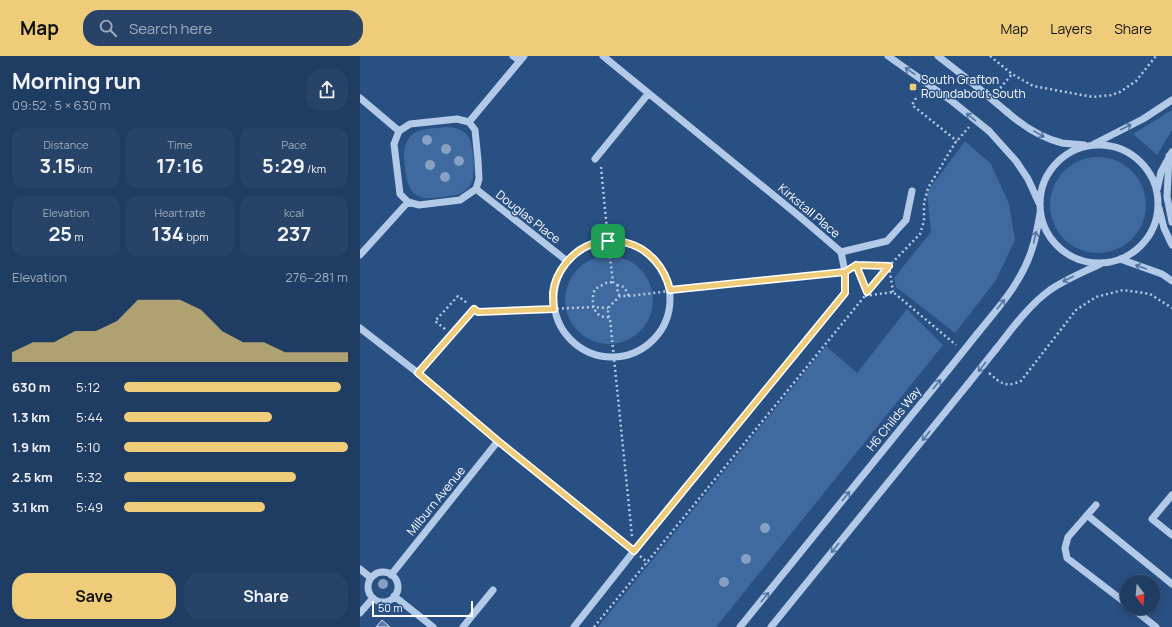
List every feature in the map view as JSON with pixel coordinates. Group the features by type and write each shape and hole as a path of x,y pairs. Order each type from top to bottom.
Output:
{"street":[{"path":"469,122 522,58 513,56"},
{"name":"Kirkstall Place","path":"574,627 634,551 845,293 845,272 840,252 680,118 648,94 603,56"},
{"path":"888,56 953,102 989,131 1016,161 1028,179 1040,203"},
{"path":"938,56 1014,119 1045,138 1063,143 1109,145 1125,151 1139,161 1150,174 1156,190 1158,206 1164,228 1172,245"},
{"path":"595,159 648,94"},
{"path":"360,98 399,131"},
{"path":"1158,206 1155,223 1147,238 1135,251 1120,259 1104,262 1086,261 1069,255 1055,243 1045,228 1040,211 1042,187 1049,172 1059,160 1072,151 1090,145 1143,119 1172,100"},
{"path":"457,119 469,122 474,130 478,160 479,179 476,189 460,200 419,205 408,202 400,194 396,165 394,144 399,131 410,124 457,119"},
{"path":"1156,190 1161,172 1171,154"},
{"path":"1171,154 1167,198 1172,222"},
{"name":"Douglas Place","path":"476,189 567,261"},
{"path":"840,252 887,241 906,220 912,191"},
{"path":"360,255 363,246 408,202"},
{"name":"H6 Childs Way","path":"740,627 1006,298 1020,277 1032,250 1036,237 1040,211"},
{"path":"608,241 627,243 645,251 659,264 668,282 670,290 670,309 664,326 654,341 639,351 614,358 601,357 584,351 570,341 559,326 554,309 553,292 558,276 567,261 578,251 592,244 608,241"},
{"path":"1120,259 1162,274 1172,281"},
{"path":"771,627 1025,313 1048,291 1068,279 1104,262"},
{"path":"418,373 474,309"},
{"path":"360,328 418,373 498,441 634,551"},
{"name":"Milburn Avenue","path":"391,574 498,441"},
{"path":"1172,495 1152,519 1172,535"},
{"path":"1096,505 1068,537 1065,548 1067,558 1120,599"},
{"path":"1087,515 1172,584"},
{"path":"360,569 371,578"},
{"path":"383,572 391,574 397,582 397,592 390,600 381,602 373,598 368,590 371,578 374,575 383,572"},
{"path":"463,627 493,590"},
{"path":"394,596 433,627"},
{"path":"360,613 373,598"},
{"path":"1141,615 1156,627"}],"path":[{"path":"990,56 1012,74 1033,86 1093,97 1111,95 1120,92 1136,81 1156,56"},
{"path":"997,92 1012,74"},
{"path":"916,98 912,105 957,141"},
{"path":"594,627 867,292 889,266 920,234 924,222 924,203 928,188 957,141 972,123"},
{"path":"600,152 613,282"},
{"path":"445,334 445,329 435,321 458,296 478,312 593,307 608,308 620,296 845,272 856,265 889,266"},
{"path":"856,265 867,292"},
{"path":"889,266 893,292"},
{"path":"609,317 599,316 593,307 592,300 595,290 606,283 613,282 624,287 629,296"},
{"path":"617,285 618,294 620,296"},
{"path":"608,308 634,551"}],"shaded area":[{"path":"1172,110 1172,130 1157,155 1133,134"},
{"path":"447,127 459,129 468,136 470,140 473,153 473,180 468,188 459,194 433,198 420,197 412,191 405,171 404,157 406,144 410,136 418,131 430,128"},
{"path":"965,141 991,164 1009,204 1015,240 996,280 955,333 896,287 894,278 931,232 927,192"},
{"path":"1098,157 1116,161 1125,165 1132,171 1138,178 1142,187 1146,205 1142,223 1138,232 1132,239 1125,245 1116,249 1098,253 1080,249 1071,245 1064,239 1058,232 1054,223 1050,205 1054,187 1058,178 1064,171 1071,165 1080,161"},
{"path":"600,256 618,256 634,263 646,275 653,291 653,309 646,325 634,337 618,344 600,344 584,337 572,325 565,309 565,291 572,275 584,263"},
{"path":"907,309 943,345 716,627 598,627 826,346 857,373"}],"building":[{"path":"382,620 390,627 376,627"}],"place":[{"name":"South Grafton Roundabout South","path":"913,87"}],"route":[{"path":"608,241 592,244 578,251 567,261 558,276 553,292 554,309 478,312 474,309 418,373 498,441 634,551 845,293 845,272 856,265 867,292 889,266 856,265 845,272 670,290 668,282 659,264 645,251 627,243 608,241"}]}
